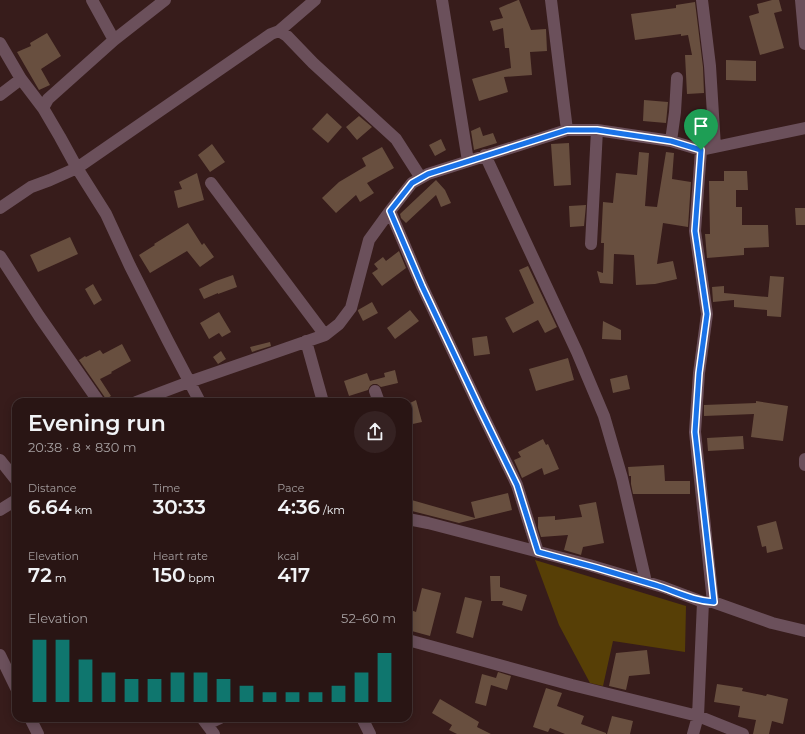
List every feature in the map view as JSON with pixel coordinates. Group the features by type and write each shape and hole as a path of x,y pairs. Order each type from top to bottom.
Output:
{"street":[{"path":"92,0 114,40"},
{"path":"43,108 48,99 114,40 165,0"},
{"path":"0,208 31,187 76,168 270,34 279,31 315,0"},
{"path":"442,0 468,161"},
{"path":"550,0 567,130"},
{"path":"702,0 710,66 714,147"},
{"path":"801,0 805,44"},
{"path":"279,31 288,36 313,63 396,139 421,178"},
{"path":"0,43 21,79 43,108 76,168 106,214 198,398"},
{"path":"671,141 675,112 677,78"},
{"path":"0,95 21,79"},
{"path":"147,398 325,335 339,324 351,308 369,240 412,183 428,174 567,130 597,130 671,141 701,150 805,128"},
{"path":"591,244 597,130"},
{"path":"693,734 698,716 708,602 695,432 699,373 707,314 695,231 701,150"},
{"path":"485,156 574,345 604,416 622,478 646,582"},
{"path":"211,183 325,335"},
{"path":"390,211 426,293 517,485 538,552"},
{"path":"0,256 39,316 96,398"},
{"path":"306,341 323,398"},
{"path":"805,459 805,465"},
{"path":"7,463 12,472"},
{"path":"0,510 12,502"},
{"path":"412,521 428,523 589,564 772,623 805,631"},
{"path":"412,641 572,685 698,716 743,734"},
{"path":"0,655 12,680"},
{"path":"32,722 38,734"},
{"path":"206,722 214,734"},
{"path":"364,722 371,733"}],"shaded area":[{"path":"535,560 686,606 685,652 613,641 603,686 590,683 559,625"}],"building":[{"path":"518,0 531,30 546,29 547,51 530,52 532,75 504,77 508,92 479,101 472,79 511,68 509,48 505,48 503,28 493,31 490,21 503,18 499,8"},
{"path":"772,0 779,0 782,11 774,13 784,48 760,55 749,16 759,13 757,4"},
{"path":"695,2 703,67 704,93 687,94 685,55 692,55 688,35 681,36 681,34 635,40 631,14 676,8 676,5"},
{"path":"47,33 61,56 41,69 50,85 39,90 17,52 31,46 30,43"},
{"path":"726,60 756,61 756,81 726,80"},
{"path":"644,100 668,102 666,123 643,121"},
{"path":"327,113 342,127 328,143 312,129"},
{"path":"359,116 372,127 357,140 346,127"},
{"path":"480,127 483,136 493,133 497,143 474,150 471,131"},
{"path":"441,139 446,150 435,156 429,145"},
{"path":"569,143 571,185 554,186 551,144"},
{"path":"212,144 225,162 210,172 198,155"},
{"path":"382,147 394,168 367,183 374,193 360,202 356,195 336,213 322,198 339,182 366,166 362,158"},
{"path":"639,152 649,153 645,206 657,207 666,152 674,153 672,179 691,182 688,227 663,223 657,264 673,261 677,279 655,284 636,285 634,255 614,254 613,284 600,283 597,271 603,273 604,243 601,243 603,202 613,203 616,173 637,175"},
{"path":"724,171 747,171 748,190 736,190 736,207 742,207 742,225 768,225 769,247 744,248 744,255 707,258 705,234 710,234 709,181 724,181"},
{"path":"197,173 204,200 178,208 174,191 182,189 179,182"},
{"path":"436,180 445,190 451,203 441,207 436,195 406,223 401,218 400,214"},
{"path":"586,205 584,226 570,227 569,206"},
{"path":"795,208 805,208 805,225 796,225"},
{"path":"188,223 202,245 204,243 214,257 200,267 187,251 150,273 139,255"},
{"path":"70,237 78,254 38,272 30,255"},
{"path":"399,251 406,268 382,286 372,273 378,269 374,264 383,257 386,261"},
{"path":"528,266 557,327 545,333 538,320 513,333 505,318 534,303 519,270"},
{"path":"233,275 237,287 204,299 199,289"},
{"path":"770,276 784,277 781,317 767,316 767,310 734,307 734,300 713,302 712,287 724,286 724,293 768,297"},
{"path":"93,284 102,300 94,305 85,289"},
{"path":"372,302 378,313 363,321 358,310"},
{"path":"410,310 419,321 395,339 387,328"},
{"path":"219,312 231,332 222,337 219,333 209,339 200,323"},
{"path":"603,321 621,330 621,340 602,339"},
{"path":"487,336 490,354 474,356 472,338"},
{"path":"270,342 271,346 252,352 250,347"},
{"path":"122,344 131,361 100,379 111,396 108,398 105,398 79,360 100,350 103,354"},
{"path":"221,351 226,359 218,364 213,357"},
{"path":"568,358 574,380 536,391 529,369"},
{"path":"395,370 398,383 381,387 377,384 373,384 368,390 349,396 344,381 367,373 370,381 385,377 384,373"},
{"path":"627,375 630,389 613,393 610,379"},
{"path":"416,400 422,422 412,424 412,402"},
{"path":"756,401 788,406 783,441 751,437 754,414 704,416 704,405 756,403"},
{"path":"743,436 744,449 708,451 707,438"},
{"path":"543,439 546,445 548,444 559,469 544,475 542,468 522,478 514,460 521,457 518,452"},
{"path":"664,465 665,481 690,481 690,494 633,494 631,476 629,476 628,467"},
{"path":"508,493 512,510 459,523 412,511 412,500 475,518 471,502"},
{"path":"596,502 604,543 583,547 581,555 564,550 568,535 541,537 538,528 538,517 555,516 555,520 582,517 579,505"},
{"path":"776,521 783,549 767,553 766,546 762,547 757,526"},
{"path":"490,576 500,576 500,587 527,595 522,611 502,605 503,601 491,601"},
{"path":"422,588 441,593 430,636 412,631 412,610 416,612"},
{"path":"465,597 482,601 473,638 456,633"},
{"path":"647,650 650,674 629,676 626,690 609,686 616,653"},
{"path":"498,672 511,676 507,690 491,685 486,706 475,703 482,674 496,678"},
{"path":"717,684 743,688 742,691 766,696 767,694 788,699 783,724 772,721 769,734 753,734 756,720 738,717 740,706 714,702"},
{"path":"546,688 562,693 557,706 584,716 581,724 606,734 565,734 550,728 548,732 533,727"},
{"path":"440,699 479,722 477,727 491,734 457,734 449,730 452,725 432,713"},
{"path":"612,716 633,721 630,734 607,734"}],"route":[{"path":"567,130 597,130 671,141 701,150 695,231 707,314 699,373 695,432 714,602 703,602 663,587 589,564 538,552 517,485 422,286 390,211 412,183 428,174 567,130"}]}
